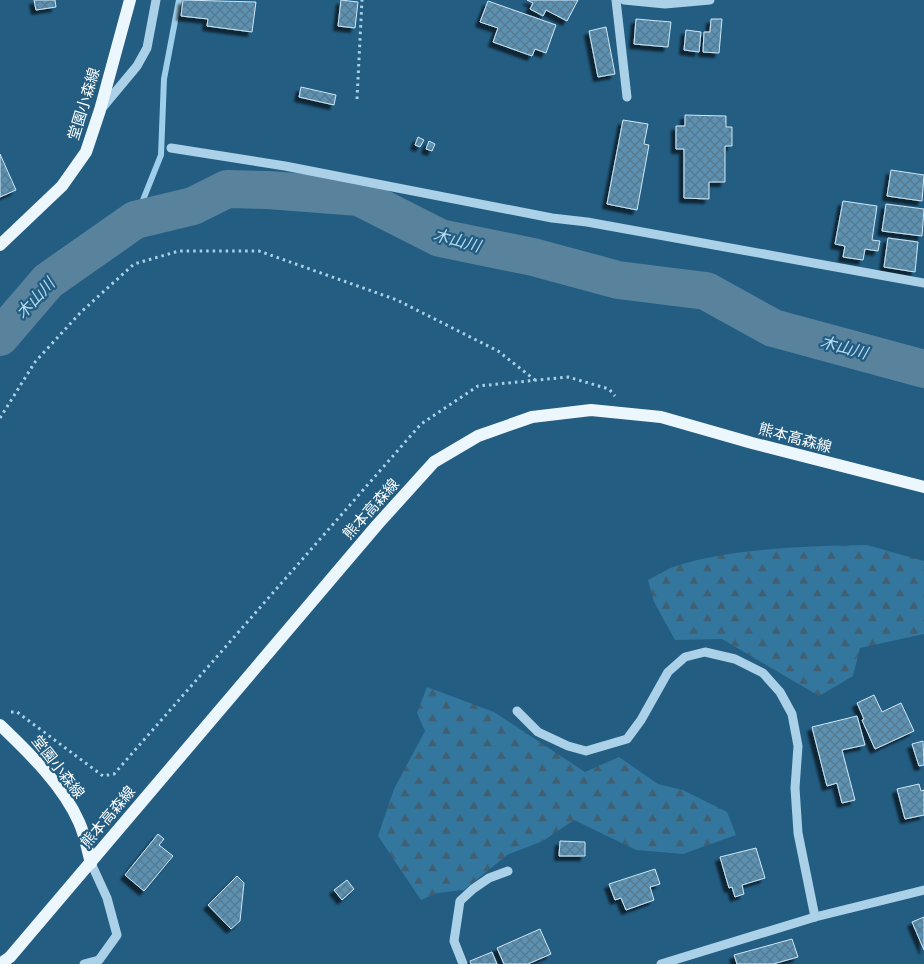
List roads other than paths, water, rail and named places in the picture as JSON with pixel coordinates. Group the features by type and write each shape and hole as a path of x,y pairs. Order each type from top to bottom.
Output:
{"main road":[{"name":"堂園小森線","path":"0,245 62,186 86,152 100,110 130,0"},
{"name":"熊本高森線","path":"0,964 10,957 377,525 434,462 478,436 532,417 591,410 662,417 752,443 924,487"},
{"name":"堂園小森線","path":"0,725 26,750 62,794 81,827 90,863"}],"street":[{"path":"100,110 137,66 147,48 156,0"},
{"path":"616,0 627,98"},
{"path":"624,0 666,4 710,0"},
{"path":"171,148 286,166 552,218 586,222 924,283"},
{"path":"517,711 538,732 568,746 586,751 627,739 641,720 668,672 685,657 705,652 735,658 763,673 780,692 792,714 798,746 795,788 798,833 815,918"},
{"path":"84,964 99,960 117,935 106,898 90,863"},
{"path":"463,964 454,941 460,901 473,888 489,878 508,871"},
{"path":"661,964 815,918 924,890"}],"waterway":[{"path":"135,220 161,155 164,79 179,0"},
{"name":"木山川","path":"0,337 48,281 135,220 193,206 227,189 268,190 359,197 440,238 533,257 618,280 706,291 773,328 924,369"}]}
